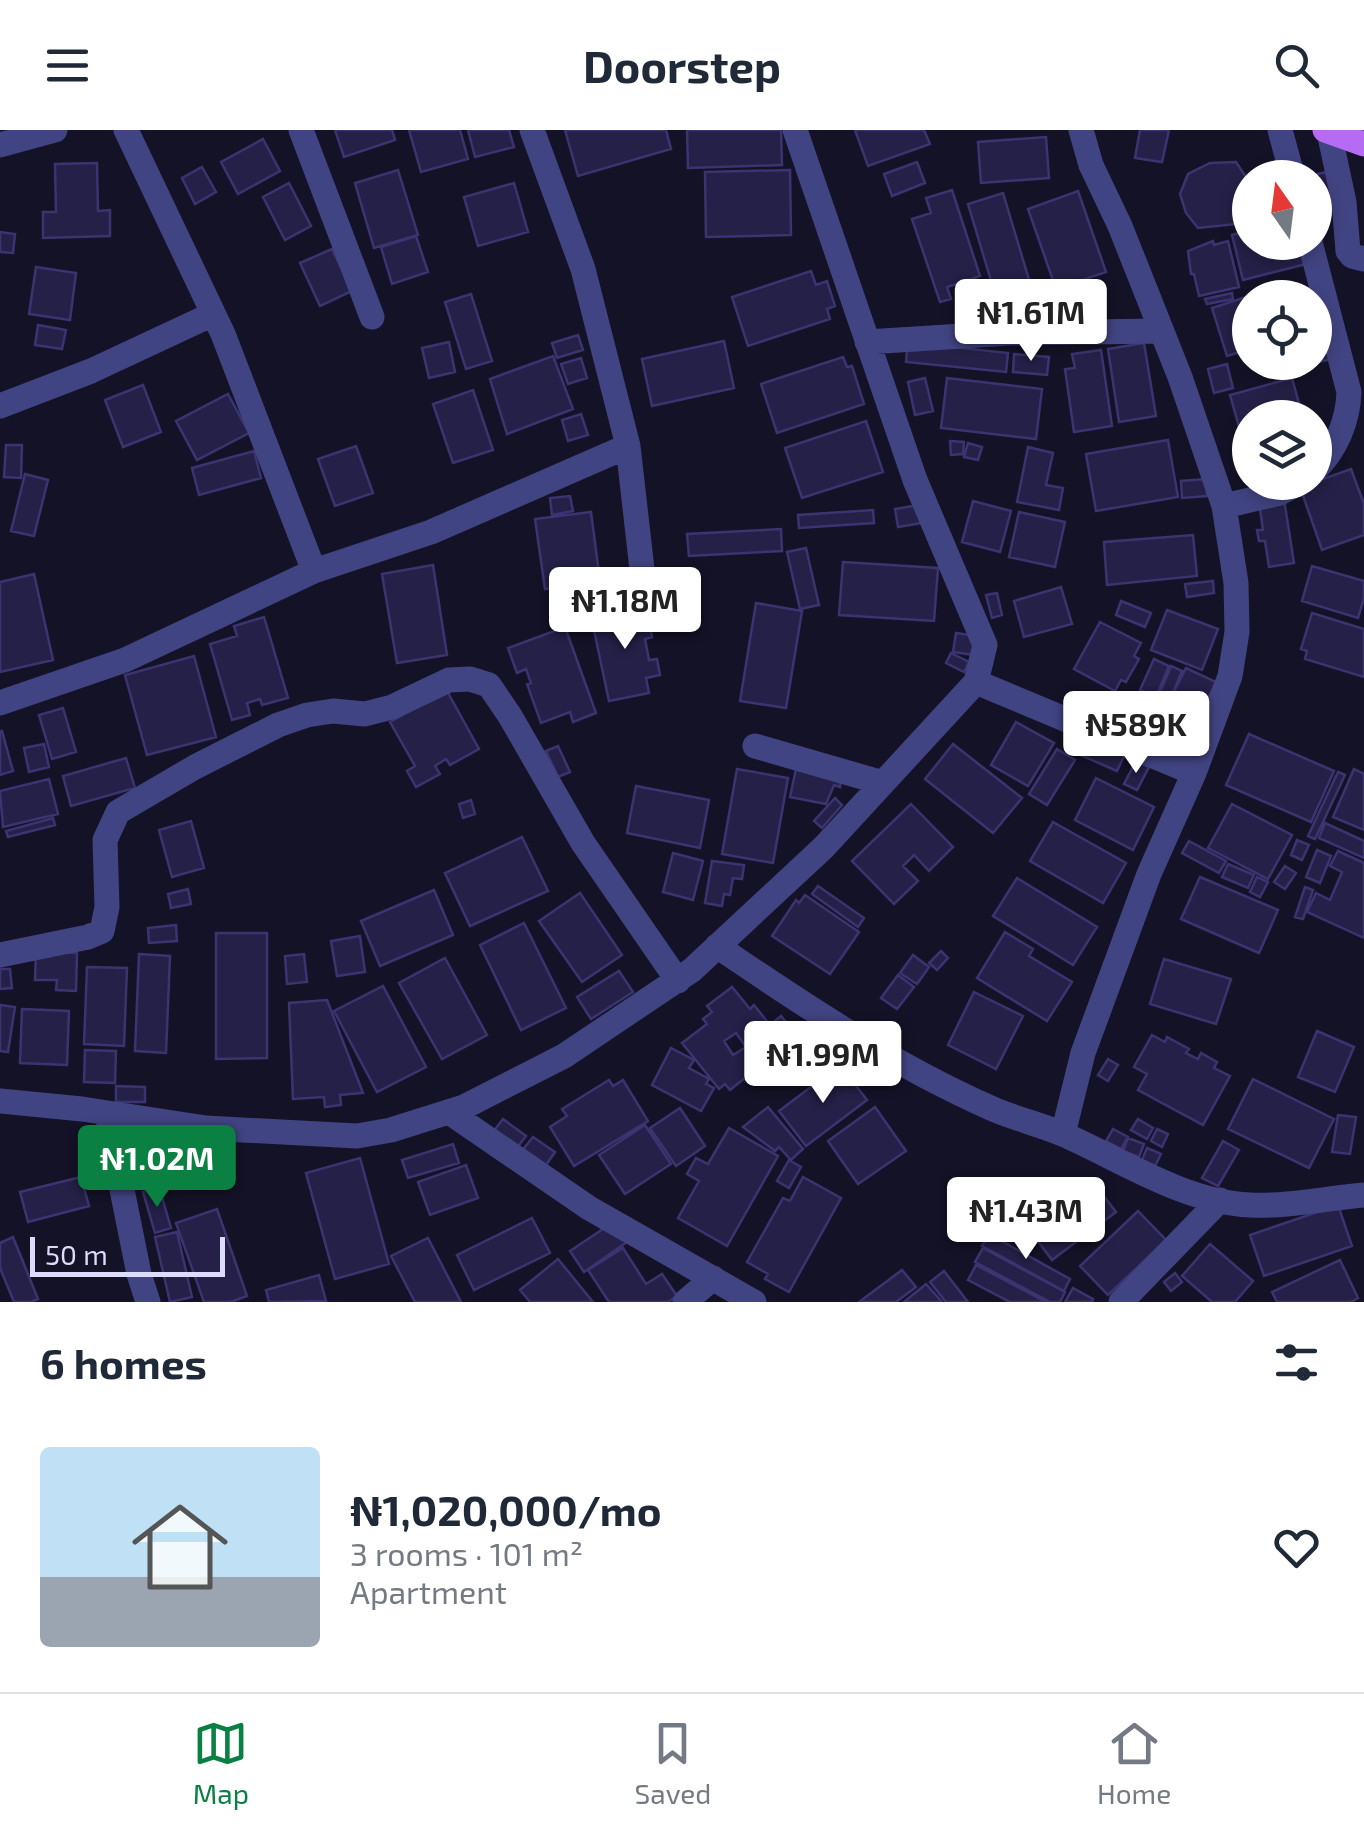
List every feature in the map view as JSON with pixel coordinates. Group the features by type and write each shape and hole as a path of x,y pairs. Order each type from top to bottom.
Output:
{"main road":[{"path":"1328,131 1364,144"}],"street":[{"path":"0,145 55,130"},
{"path":"126,130 213,314 314,570"},
{"path":"301,130 372,317"},
{"path":"532,130 583,268 628,446 644,578"},
{"path":"0,1101 206,1128 357,1136 391,1130 464,1107 564,1056 678,981 824,847 976,682 985,645 915,480 795,130"},
{"path":"1063,1134 1083,1053 1149,874 1194,773 1230,676 1236,632 1236,583 1224,506 1180,377 1120,226 1091,165 1081,130"},
{"path":"1280,130 1288,160"},
{"path":"1328,131 1354,203 1348,251 1364,259"},
{"path":"1315,260 1349,392 1348,411 1332,446"},
{"path":"0,406 91,371 213,314"},
{"path":"867,342 993,334 1160,331"},
{"path":"0,703 124,660 314,570 431,532 628,446"},
{"path":"1224,506 1250,500"},
{"path":"0,955 102,931 107,908 105,840 118,812 196,766 293,720 333,712 364,714 392,707 449,680 470,679 489,685 583,842 678,981"},
{"path":"976,682 1194,773"},
{"path":"755,746 883,782"},
{"path":"717,946 814,1012 898,1061 994,1110 1063,1134 1151,1178 1220,1200 1250,1205 1364,1195"},
{"path":"448,1112 589,1208 754,1302"},
{"path":"106,1115 148,1302"},
{"path":"1121,1302 1220,1200"},
{"path":"685,1302 713,1278"}],"building":[{"path":"335,130 392,130 395,140 344,157"},
{"path":"409,130 460,130 468,159 421,172"},
{"path":"468,130 509,130 514,147 475,157"},
{"path":"565,130 666,130 671,149 578,176"},
{"path":"687,130 781,130 782,165 688,168"},
{"path":"855,130 924,130 930,144 868,166"},
{"path":"1140,130 1169,130 1162,162 1135,158"},
{"path":"1046,137 1049,178 981,183 978,142"},
{"path":"263,139 280,171 238,194 221,162"},
{"path":"917,162 925,183 892,196 884,174"},
{"path":"1232,162 1232,224 1198,228 1186,213 1180,194 1188,174 1210,163"},
{"path":"97,163 98,211 110,210 110,236 43,238 43,212 56,212 55,164"},
{"path":"202,167 216,192 195,204 182,178"},
{"path":"398,170 418,235 374,248 355,183"},
{"path":"790,170 791,235 706,237 705,172"},
{"path":"289,183 311,226 285,240 263,197"},
{"path":"514,183 528,232 478,246 464,197"},
{"path":"952,190 980,276 947,287 951,299 940,302 912,219 931,213 926,198"},
{"path":"1078,191 1106,272 1056,289 1028,209"},
{"path":"1003,193 1030,283 995,294 968,204"},
{"path":"0,232 15,234 13,253 0,252"},
{"path":"416,236 428,272 392,284 381,247"},
{"path":"1213,241 1214,245 1228,241 1237,280 1232,280 1232,289 1199,296 1188,251"},
{"path":"332,249 352,291 320,306 300,263"},
{"path":"1238,260 1309,260 1310,263 1243,280"},
{"path":"36,267 76,273 70,320 29,314"},
{"path":"811,271 816,285 827,281 835,306 827,309 830,319 748,346 732,297"},
{"path":"1232,293 1232,299 1207,304 1205,299"},
{"path":"471,294 492,361 466,369 445,302"},
{"path":"1232,302 1232,354 1227,356 1212,308"},
{"path":"38,325 66,330 62,349 35,345"},
{"path":"578,335 583,350 557,358 552,343"},
{"path":"724,341 734,388 652,406 642,359"},
{"path":"449,342 455,372 429,378 422,348"},
{"path":"908,342 1008,353 1006,372 906,362"},
{"path":"1144,343 1156,416 1119,422 1108,349"},
{"path":"1101,350 1112,426 1074,432 1065,369 1075,368 1072,354"},
{"path":"1014,354 1049,357 1047,375 1013,372"},
{"path":"553,356 573,409 507,434 490,379"},
{"path":"843,357 847,367 852,366 864,404 777,433 761,384"},
{"path":"581,358 587,378 568,384 561,364"},
{"path":"1227,364 1233,388 1214,393 1208,369"},
{"path":"925,378 933,411 915,415 908,382"},
{"path":"947,378 1042,389 1036,439 941,428"},
{"path":"1293,380 1298,400 1232,402 1230,395"},
{"path":"143,385 161,432 123,447 105,400"},
{"path":"473,390 493,450 453,463 433,404"},
{"path":"228,394 249,433 197,460 176,421"},
{"path":"581,414 588,435 568,441 562,420"},
{"path":"866,421 883,472 802,498 785,448"},
{"path":"1168,440 1178,497 1096,511 1086,454"},
{"path":"950,441 964,442 963,454 951,455"},
{"path":"968,443 982,447 978,460 964,457"},
{"path":"6,445 22,445 21,478 4,477"},
{"path":"356,446 373,493 335,506 318,459"},
{"path":"1028,447 1053,453 1046,485 1063,488 1059,510 1017,502"},
{"path":"254,451 261,478 199,495 192,468"},
{"path":"1351,469 1364,504 1364,535 1322,550 1305,500 1332,500 1332,476"},
{"path":"25,474 48,480 34,536 11,531"},
{"path":"1206,479 1207,496 1182,498 1181,481"},
{"path":"570,496 573,511 552,515 550,498"},
{"path":"1284,500 1294,563 1269,567 1265,541 1259,541 1257,530 1263,530 1259,502"},
{"path":"973,501 1011,511 1000,552 962,542"},
{"path":"919,505 922,523 898,527 895,509"},
{"path":"873,510 874,523 799,528 798,515"},
{"path":"591,512 600,581 545,589 535,519"},
{"path":"1019,512 1065,522 1055,567 1009,557"},
{"path":"781,529 782,551 689,556 687,534"},
{"path":"1193,535 1197,576 1107,585 1104,542"},
{"path":"806,548 819,605 800,609 787,552"},
{"path":"843,562 938,568 934,621 839,615"},
{"path":"433,565 447,655 397,663 382,574"},
{"path":"1312,566 1364,581 1358,618 1302,601"},
{"path":"34,574 53,660 0,672 0,582"},
{"path":"1213,581 1214,593 1187,597 1185,584"},
{"path":"1061,587 1072,624 1024,637 1014,601"},
{"path":"658,589 676,591 672,627 653,625"},
{"path":"997,593 1002,615 992,618 986,595"},
{"path":"1121,601 1151,613 1145,627 1116,615"},
{"path":"756,603 802,611 786,708 740,701"},
{"path":"646,605 652,637 645,639 649,660 657,659 660,675 646,678 649,693 609,701 591,616"},
{"path":"1167,610 1218,629 1202,670 1151,650"},
{"path":"1312,613 1364,629 1364,677 1305,659 1307,651 1301,649"},
{"path":"264,617 288,698 262,705 260,699 247,703 250,715 232,720 210,644 237,636 234,626"},
{"path":"1100,622 1141,643 1134,656 1139,659 1126,682 1121,680 1115,691 1074,669"},
{"path":"565,627 596,713 573,722 570,712 541,723 527,684 531,683 526,669 517,673 508,648"},
{"path":"956,633 977,636 974,655 953,652"},
{"path":"951,653 969,662 964,672 946,663"},
{"path":"194,656 216,737 147,755 125,675"},
{"path":"1154,659 1169,666 1156,697 1140,690"},
{"path":"1171,666 1182,671 1169,702 1158,697"},
{"path":"1186,668 1216,682 1206,702 1197,697 1191,710 1170,699"},
{"path":"447,691 479,749 450,765 446,759 435,766 440,774 416,787 407,771 415,766 390,722"},
{"path":"1158,700 1176,713 1166,728 1147,715"},
{"path":"63,708 76,752 52,759 39,715"},
{"path":"1016,722 1054,743 1028,786 991,765"},
{"path":"0,732 13,771 0,775"},
{"path":"1249,734 1334,771 1311,822 1226,785"},
{"path":"1087,737 1125,754 1117,771 1078,754"},
{"path":"44,744 49,767 29,772 24,748"},
{"path":"953,744 1022,798 993,833 925,779"},
{"path":"558,746 570,772 558,777 546,751"},
{"path":"1057,749 1075,760 1047,805 1029,794"},
{"path":"126,758 135,788 71,806 63,776"},
{"path":"1136,761 1149,767 1137,790 1124,784"},
{"path":"737,769 788,778 773,863 722,854"},
{"path":"796,769 841,778 840,787 834,785 826,804 790,797"},
{"path":"1354,769 1364,774 1364,830 1333,817"},
{"path":"1338,772 1345,775 1315,839 1308,836"},
{"path":"1096,778 1154,807 1133,850 1075,820"},
{"path":"49,779 58,814 3,827 0,791"},
{"path":"636,786 709,800 700,848 627,833"},
{"path":"835,798 842,805 822,828 814,821"},
{"path":"471,800 475,814 463,818 459,804"},
{"path":"911,804 953,847 929,871 914,855 903,866 918,881 894,904 852,861"},
{"path":"1232,804 1292,835 1268,879 1208,848"},
{"path":"53,818 55,825 8,837 6,831"},
{"path":"191,821 204,868 172,877 159,830"},
{"path":"1053,822 1126,863 1103,903 1030,861"},
{"path":"1325,823 1364,841 1364,858 1319,838"},
{"path":"522,837 548,891 470,926 445,873"},
{"path":"1297,840 1309,845 1302,860 1291,855"},
{"path":"1189,841 1226,861 1219,873 1182,853"},
{"path":"1317,850 1331,856 1320,883 1306,877"},
{"path":"1338,851 1364,863 1364,938 1307,912 1316,893 1330,900 1342,872 1330,866"},
{"path":"673,853 703,861 693,900 663,892"},
{"path":"712,861 744,865 742,879 733,878 730,895 724,894 722,906 705,903"},
{"path":"1228,864 1254,875 1248,888 1222,877"},
{"path":"1285,866 1296,873 1285,889 1274,882"},
{"path":"1200,877 1278,910 1259,953 1181,919"},
{"path":"1257,877 1268,882 1260,897 1250,892"},
{"path":"1017,878 1097,927 1073,965 993,916"},
{"path":"818,886 864,918 858,927 812,894"},
{"path":"1305,887 1313,890 1303,919 1295,917"},
{"path":"188,889 191,904 171,908 168,894"},
{"path":"434,890 453,935 380,966 361,921"},
{"path":"580,893 622,955 582,982 539,921"},
{"path":"805,895 859,932 830,974 772,936 796,900 799,903"},
{"path":"524,923 566,1008 521,1030 480,945"},
{"path":"176,925 177,941 149,943 148,928"},
{"path":"1005,932 1033,949 1029,956 1072,982 1047,1021 977,978"},
{"path":"216,933 267,933 267,1058 216,1059"},
{"path":"360,936 365,972 337,976 331,941"},
{"path":"941,951 948,958 937,970 929,963"},
{"path":"36,952 77,953 76,991 56,990 57,980 35,980"},
{"path":"139,954 170,956 166,1053 135,1051"},
{"path":"304,954 307,982 287,984 285,956"},
{"path":"913,955 929,967 917,984 900,973"},
{"path":"445,958 487,1035 442,1059 399,983"},
{"path":"1164,959 1231,979 1216,1024 1150,1004"},
{"path":"87,967 127,968 124,1046 84,1044"},
{"path":"0,969 10,969 12,988 0,989"},
{"path":"619,971 633,992 591,1019 577,997"},
{"path":"898,975 914,987 897,1009 881,998"},
{"path":"383,986 426,1067 377,1092 334,1011"},
{"path":"732,987 770,1025 781,1016 800,1039 783,1052 786,1056 755,1080 750,1074 730,1090 725,1084 719,1089 682,1043 707,1024 703,1019 712,1012 707,1006","holes":["736,1033 746,1047 733,1055 724,1041"]},
{"path":"974,992 1023,1016 996,1069 948,1045"},
{"path":"327,1000 363,1093 340,1095 341,1105 325,1107 324,1097 293,1099 289,1003"},
{"path":"0,1005 15,1007 8,1052 0,1051"},
{"path":"22,1009 69,1011 67,1065 20,1063"},
{"path":"1317,1031 1354,1047 1335,1092 1298,1077"},
{"path":"1152,1035 1165,1042 1167,1037 1198,1059 1201,1053 1217,1062 1214,1068 1230,1076 1203,1125 1138,1090 1147,1074 1134,1067"},
{"path":"671,1048 694,1060 689,1068 709,1079 706,1084 714,1088 701,1111 652,1085"},
{"path":"85,1050 116,1051 115,1083 84,1082"},
{"path":"1108,1059 1118,1065 1108,1081 1098,1075"},
{"path":"840,1065 867,1100 806,1146 779,1111"},
{"path":"1253,1079 1334,1119 1309,1168 1228,1129"},
{"path":"609,1080 613,1086 623,1080 648,1121 574,1166 550,1127 567,1116 562,1109"},
{"path":"116,1086 145,1087 145,1102 116,1102"},
{"path":"768,1107 803,1149 791,1160 779,1147 775,1151 743,1127"},
{"path":"875,1107 906,1151 858,1184 828,1141"},
{"path":"680,1108 705,1146 676,1166 650,1128"},
{"path":"1338,1115 1356,1117 1350,1154 1332,1152"},
{"path":"503,1119 526,1136 516,1149 493,1132"},
{"path":"1138,1119 1153,1128 1147,1139 1131,1130"},
{"path":"645,1125 671,1164 625,1194 599,1155"},
{"path":"729,1128 778,1156 727,1246 678,1218 699,1181 687,1174 696,1158 708,1164"},
{"path":"1113,1129 1128,1137 1121,1149 1106,1141"},
{"path":"1157,1129 1168,1134 1162,1147 1151,1141"},
{"path":"215,1136 217,1164 172,1167 170,1139"},
{"path":"533,1137 555,1152 544,1168 521,1152"},
{"path":"1128,1138 1144,1144 1139,1157 1123,1151"},
{"path":"1223,1141 1239,1150 1218,1186 1202,1178"},
{"path":"134,1142 145,1142 145,1160 134,1161"},
{"path":"453,1144 459,1163 408,1178 402,1160"},
{"path":"1147,1148 1161,1154 1155,1166 1142,1160"},
{"path":"360,1158 389,1264 335,1279 306,1173"},
{"path":"789,1160 801,1167 789,1188 777,1181"},
{"path":"466,1165 478,1198 430,1215 418,1182"},
{"path":"81,1177 89,1206 28,1222 20,1192"},
{"path":"803,1177 841,1198 789,1292 765,1279 768,1274 747,1262 783,1198 790,1201"},
{"path":"1091,1179 1116,1212 1052,1260 1027,1227"},
{"path":"159,1187 171,1228 155,1233 143,1192"},
{"path":"1338,1205 1352,1246 1264,1276 1250,1235"},
{"path":"217,1209 247,1296 231,1302 204,1302 176,1223"},
{"path":"1138,1211 1166,1240 1108,1295 1080,1266"},
{"path":"532,1218 550,1253 474,1290 457,1255"},
{"path":"606,1227 630,1240 584,1272 570,1251"},
{"path":"177,1232 192,1297 170,1302 155,1237"},
{"path":"989,1234 1070,1279 1064,1291 982,1246"},
{"path":"13,1237 38,1299 31,1302 14,1302 0,1268 0,1243"},
{"path":"428,1238 461,1302 415,1302 391,1256"},
{"path":"1210,1244 1253,1281 1235,1302 1212,1302 1182,1276"},
{"path":"623,1248 646,1284 662,1274 677,1296 668,1302 609,1302 588,1270"},
{"path":"983,1248 1065,1292 1060,1302 1050,1302 975,1262"},
{"path":"558,1259 593,1302 530,1302 520,1290"},
{"path":"1340,1260 1358,1298 1351,1302 1277,1302 1272,1292"},
{"path":"976,1265 1046,1302 1010,1302 968,1280"},
{"path":"902,1270 916,1287 896,1302 859,1302"},
{"path":"944,1271 968,1302 946,1302 930,1282"},
{"path":"1175,1273 1182,1282 1171,1291 1164,1282"},
{"path":"319,1275 326,1301 269,1302 266,1290"},
{"path":"926,1284 942,1302 904,1302"},
{"path":"1073,1288 1093,1299 1092,1302 1065,1302"}]}
